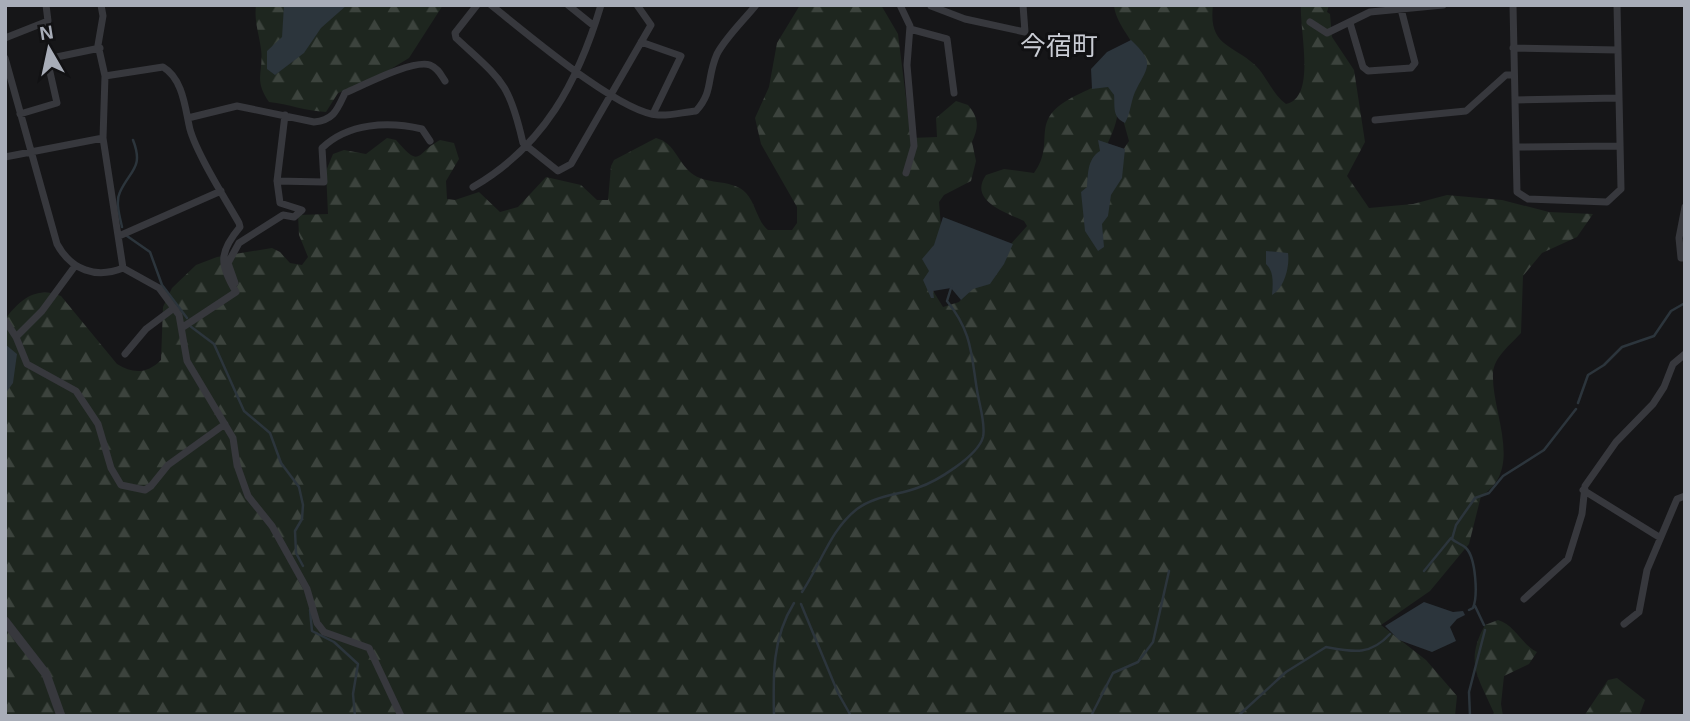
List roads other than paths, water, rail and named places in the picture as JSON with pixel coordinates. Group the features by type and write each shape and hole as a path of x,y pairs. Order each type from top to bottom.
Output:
{"street":[{"path":"5,38 48,21 46,5"},
{"path":"101,5 100,48 105,76 103,138 123,268"},
{"path":"477,5 455,33 456,38 504,83 514,103 523,143 558,171 568,168 651,25 637,5"},
{"path":"491,5 578,73 612,94 653,114 696,111 708,97 709,73 719,50 756,5"},
{"path":"568,5 594,26"},
{"path":"473,187 527,148 578,73 601,5"},
{"path":"900,5 910,29 907,65 914,146 906,173"},
{"path":"932,6 965,19 1025,32 1023,5"},
{"path":"1310,22 1327,33 1370,12 1443,5"},
{"path":"1513,5 1517,192 1528,199 1607,202 1621,189 1617,5"},
{"path":"1350,23 1363,67 1368,71 1411,68 1415,63 1401,9"},
{"path":"910,29 947,39 954,93"},
{"path":"642,42 681,56 653,114"},
{"path":"20,114 57,103 47,59 100,48"},
{"path":"1513,48 1618,50"},
{"path":"5,58 57,244 75,266 97,275 123,268 159,288 174,308 183,327 187,361 233,438 237,465 248,496 272,526 307,589 317,623 324,632 369,648 401,716"},
{"path":"188,118 237,106 314,122 324,121 334,116 345,93 420,64 438,70 445,81"},
{"path":"105,76 163,67 168,70 184,97 189,126 240,227 228,241 222,263 223,271 236,292"},
{"path":"1375,120 1466,111 1506,75 1513,75"},
{"path":"1515,100 1618,98"},
{"path":"183,327 238,289 228,263 239,243 284,215 294,217 302,210 279,203 277,181 285,115"},
{"path":"277,181 324,182 322,148 336,134 398,123 422,129 430,141"},
{"path":"5,157 103,138"},
{"path":"1516,147 1618,146"},
{"path":"119,236 221,191"},
{"path":"1685,207 1679,238 1681,258 1685,258"},
{"path":"16,337 42,311 75,266"},
{"path":"125,354 146,329 174,308"},
{"path":"5,320 16,337 27,365 76,391 98,424 115,480 121,485 145,490 167,465 225,424"},
{"path":"1524,599 1568,559 1582,514 1583,491 1616,442 1653,404 1664,387 1673,364 1685,354"},
{"path":"1583,491 1659,537"},
{"path":"1624,624 1639,612 1647,570 1659,537 1677,499 1685,496"},
{"path":"5,621 46,674 61,716"}],"waterway":[{"path":"122,227 118,200 136,163 133,140"},
{"path":"127,236 150,252 162,285 187,318"},
{"path":"802,592 833,537 857,509 871,501 935,480 965,460 980,444 984,426 971,354 966,333 947,301 951,288"},
{"path":"1578,403 1588,375 1604,365 1622,347 1654,336 1671,311 1685,303"},
{"path":"190,326 214,344 244,411 270,433 281,463 299,487 303,505 302,519 295,531 296,553 303,566"},
{"path":"1469,610 1473,608 1475,595 1474,568 1466,548 1452,539 1456,525 1475,498 1489,493 1503,476 1544,450 1576,409"},
{"path":"1424,571 1451,538"},
{"path":"1091,716 1113,673 1138,662 1153,642 1169,571"},
{"path":"774,716 775,658 781,630 794,603"},
{"path":"801,604 838,693 851,716"},
{"path":"1475,606 1484,625"},
{"path":"310,610 312,631 334,642 358,664 353,694 355,716"},
{"path":"1470,716 1469,692 1485,630"},
{"path":"1238,716 1286,672 1326,647 1361,651 1375,646 1390,634"}],"district":[{"name":"今宿町","path":"1059,46"}]}
